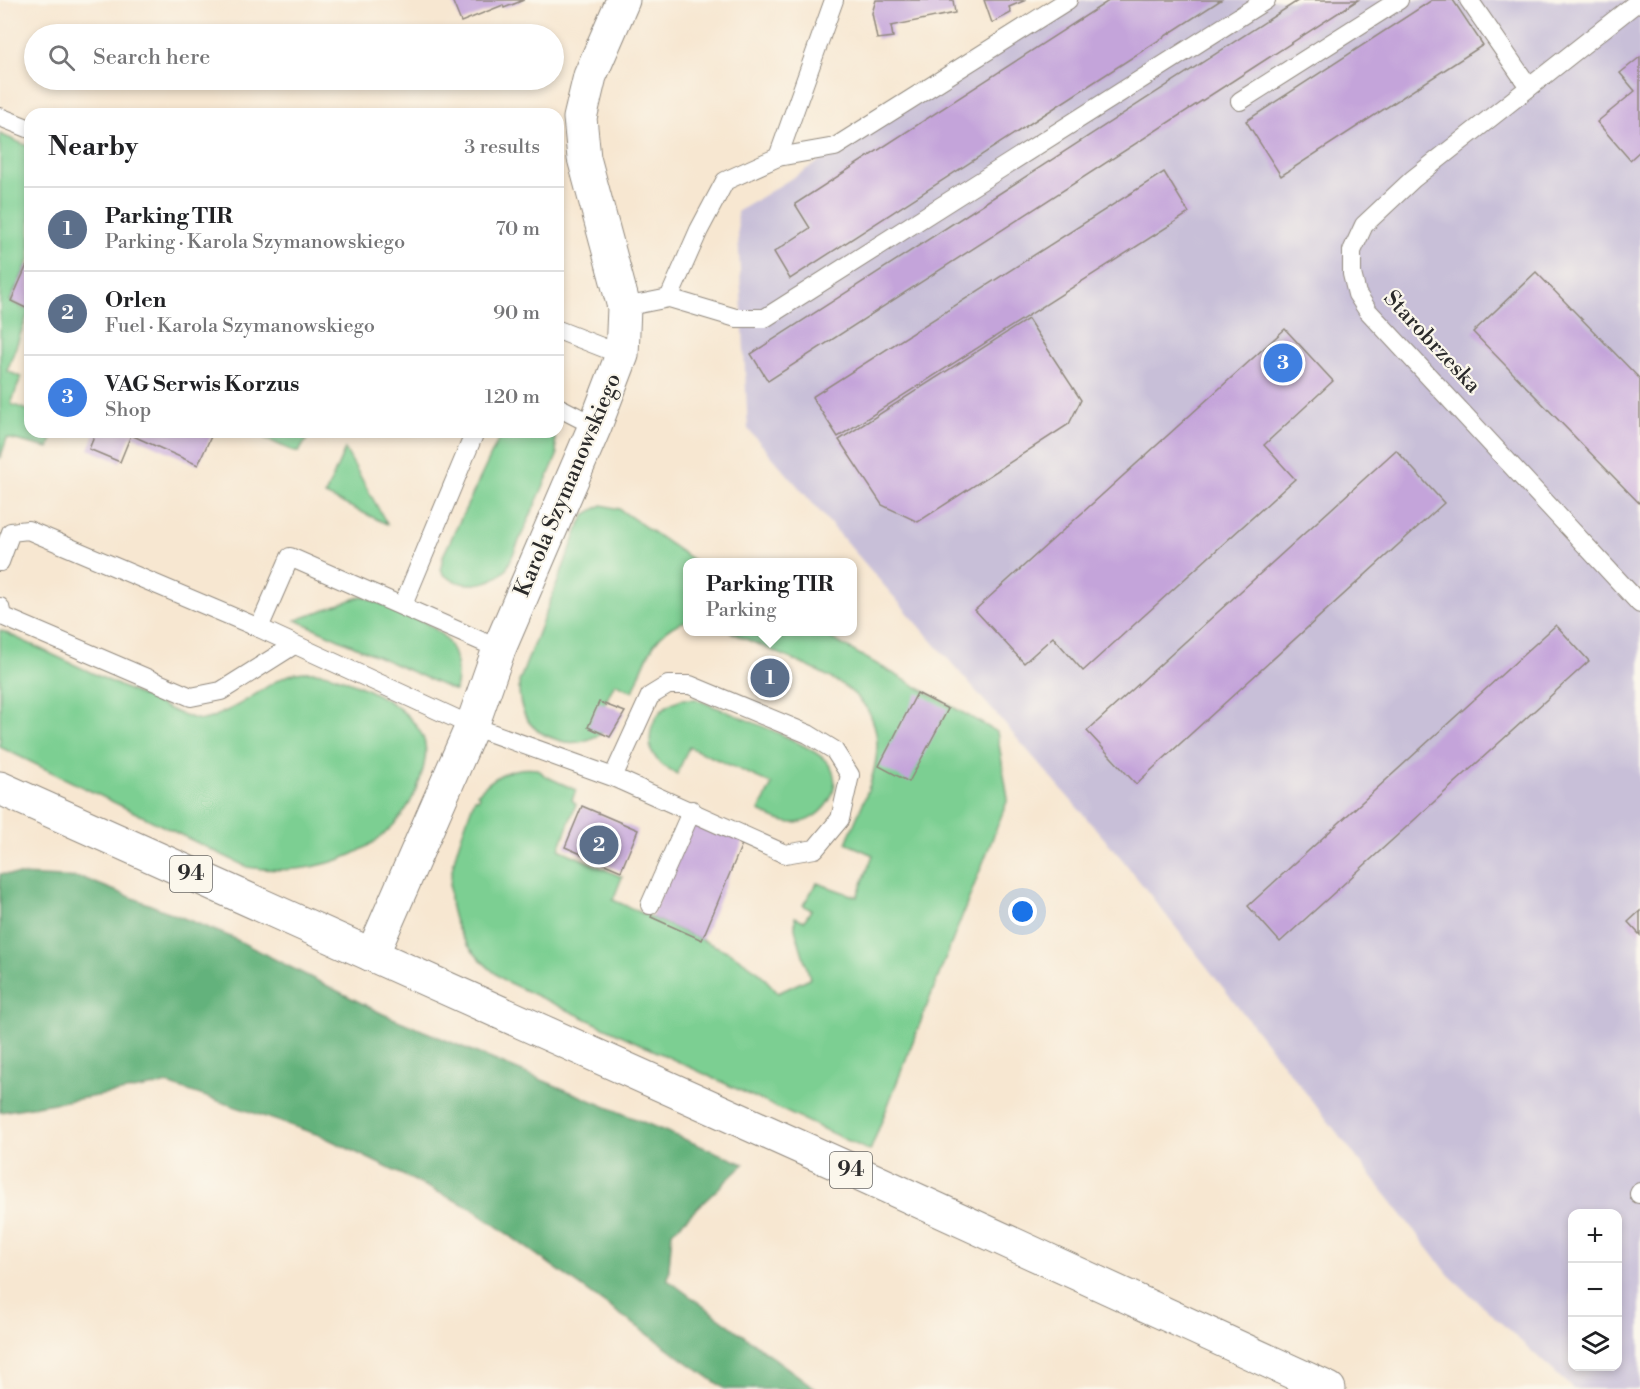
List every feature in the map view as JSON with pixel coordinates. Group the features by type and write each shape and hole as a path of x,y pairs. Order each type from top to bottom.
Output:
{"main road":[{"name":"Karola Szymanowskiego","path":"372,955 472,726 500,649 595,426 622,355 624,307 585,158 580,118 590,76 623,0"},
{"name":"94","path":"0,788 858,1173 1329,1389"}],"lane":[{"path":"778,157 834,0"},
{"path":"669,298 699,230 725,181 778,157 835,147 1068,0"},
{"path":"624,307 669,298 736,318 765,318 1266,0"},
{"path":"1240,101 1399,0"},
{"path":"1469,0 1529,87"},
{"name":"Starobrzeska","path":"1640,0 1413,179 1364,225 1352,251 1352,274 1357,294 1368,311 1640,604"},
{"path":"0,117 24,127"},
{"path":"564,332 622,355"},
{"path":"564,410 595,426"},
{"path":"403,605 473,438"},
{"path":"0,561 11,532 28,530 259,628 472,726 613,777 692,810 784,854 816,849 840,819 850,776 834,750 808,734 690,685 669,685 650,696 613,777"},
{"path":"259,628 291,557 500,649"},
{"path":"0,607 2,616 191,697 221,691 294,645"},
{"path":"650,905 692,810"}],"shaded area":[{"path":"1081,0 1640,0 1640,1389 1573,1389 1449,1275 1122,859 748,429 737,212"}],"green space":[{"path":"0,134 24,144 24,271 10,301 24,308 24,325 7,371 21,377 11,404 24,409 24,438 52,438 49,448 7,438 0,459"},
{"path":"264,438 307,438 299,452"},
{"path":"499,438 555,438 557,456 506,570 492,580 466,584 443,574 441,568 443,556"},
{"path":"345,449 387,524 325,495"},
{"path":"602,505 619,509 690,558 683,558 683,622 675,625 658,639 646,658 633,692 615,683 597,719 612,728 587,740 567,742 545,735 531,725 520,702 519,682 580,524 586,514"},
{"path":"362,596 417,618 445,638 453,651 457,669 455,691 296,620"},
{"path":"0,630 180,714 200,720 240,704 279,679 292,674 323,673 343,679 387,700 414,723 421,733 426,749 421,777 410,803 395,824 375,841 352,854 327,863 301,868 274,870 247,867 0,747"},
{"path":"739,636 827,636 997,732 1008,799 870,1151 505,981 480,960 464,939 454,919 450,898 451,876 456,852 475,798 478,799 480,796 477,794 504,773 528,768 538,769 545,776 576,790 572,800 576,804 559,849 622,877 613,900 731,953 758,971 778,993 810,978 795,929 795,917 804,921 811,910 803,905 817,883 857,897 873,855 846,843 873,775 877,744 875,726 859,698 832,678"},
{"path":"682,699 696,699 783,735 814,752 825,760 832,770 835,780 834,790 829,800 814,817 793,823 784,822 759,811 772,784 689,747 677,774 660,764 651,751 652,725 660,712 673,702"},
{"path":"0,874 83,878 231,937 383,1014 744,1164 672,1232 668,1280 816,1389 725,1389 471,1208 322,1136 168,1084 0,1112"}],"building":[{"path":"452,0 524,0 504,8 503,5 461,22"},
{"path":"876,0 953,0 955,13 891,26 893,37 877,39 872,13"},
{"path":"984,0 1026,0 1009,7 1011,13 992,23"},
{"path":"1110,0 1221,0 790,279 774,252 810,228 795,204"},
{"path":"1299,0 1358,0 768,381 751,354"},
{"path":"1432,0 1453,0 1483,45 1281,176 1246,121"},
{"path":"1640,57 1640,151 1630,160 1597,122 1635,91 1620,73"},
{"path":"1164,172 1189,213 838,437 812,397"},
{"path":"24,272 24,307 11,301"},
{"path":"1536,272 1640,379 1640,504 1473,332"},
{"path":"1028,319 1081,400 1069,424 918,522 882,505 839,440"},
{"path":"1285,329 1333,381 1264,445 1295,479 1083,671 1053,637 1024,663 975,610"},
{"path":"94,438 130,438 120,462 89,449"},
{"path":"138,438 210,438 198,465"},
{"path":"1396,450 1444,503 1136,784 1087,731"},
{"path":"1556,625 1589,661 1280,942 1248,906"},
{"path":"917,693 948,709 909,782 879,766"},
{"path":"599,702 625,712 610,737 588,727"},
{"path":"582,806 638,830 621,871 565,847"},
{"path":"694,815 745,837 702,940 651,917"},
{"path":"1640,911 1640,935 1628,922"}],"place":[{"name":"VAG Serwis Korzus","path":"1283,363"},
{"name":"Parking TIR","path":"770,678"},
{"name":"Orlen","path":"599,845"}]}
